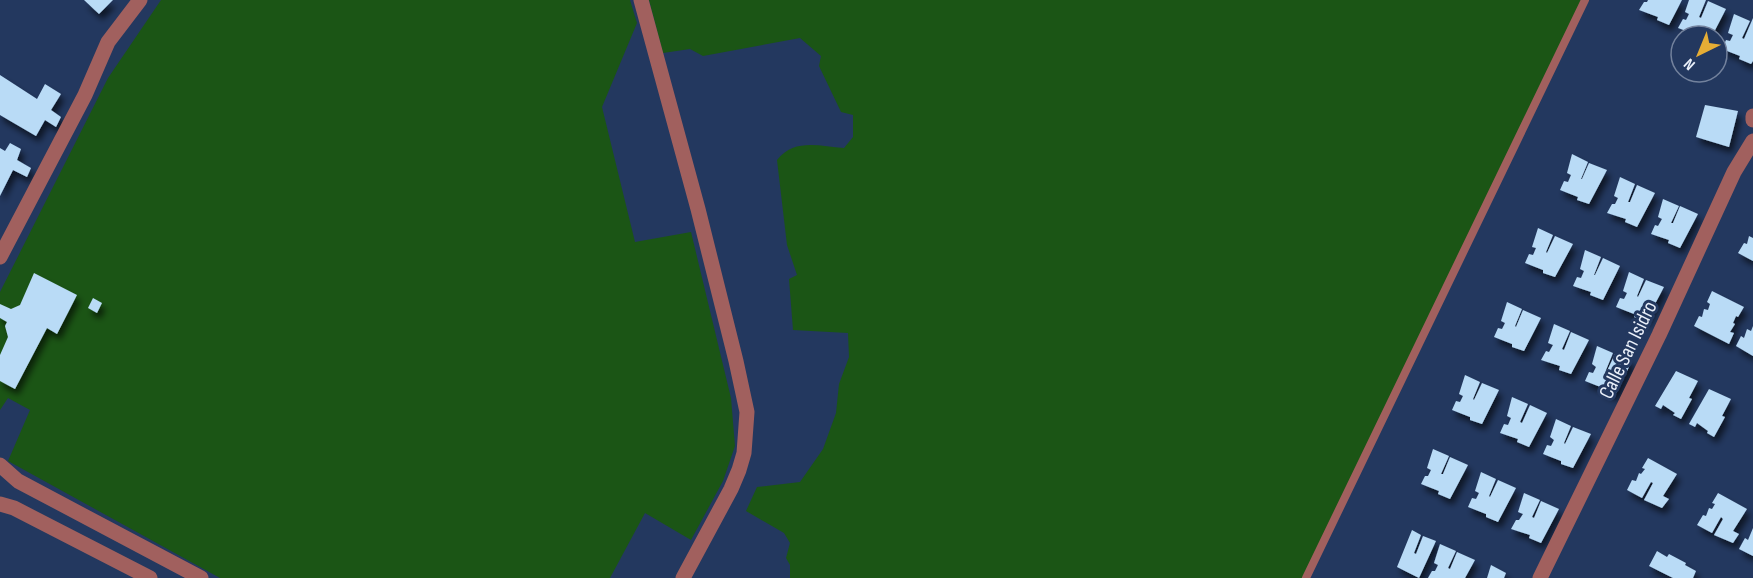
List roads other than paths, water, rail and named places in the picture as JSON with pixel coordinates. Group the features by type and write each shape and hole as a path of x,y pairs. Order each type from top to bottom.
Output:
{"street":[{"path":"0,257 85,95 108,42 140,0"},
{"path":"641,0 704,233 747,412 744,453 740,470 683,578"},
{"name":"Calle San Isidro","path":"1540,578 1659,334 1734,172 1753,141"},
{"path":"0,465 18,480 201,578"},
{"path":"0,504 14,508 150,578"}],"lane":[{"path":"1305,578 1586,0"}]}
